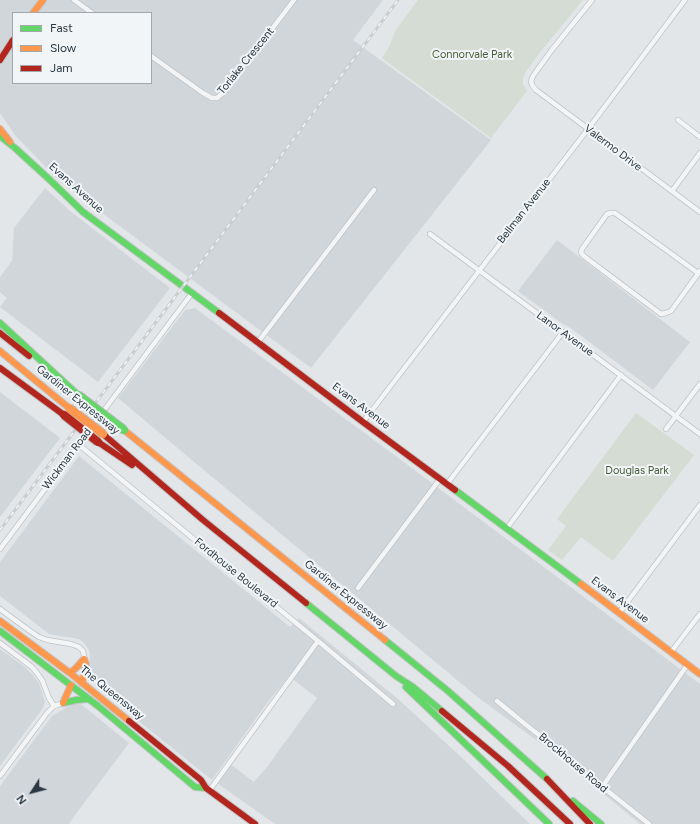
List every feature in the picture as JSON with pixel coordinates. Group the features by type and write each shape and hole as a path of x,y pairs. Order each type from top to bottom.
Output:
{"main road":[{"path":"34,12 43,0"},
{"path":"0,60 12,42"},
{"name":"Evans Avenue","path":"0,129 15,148 83,212 700,674"},
{"name":"Evans Avenue","path":"1,139 15,148"},
{"name":"Gardiner Expressway","path":"0,323 78,395"},
{"name":"Gardiner Expressway","path":"0,333 124,430 448,692 545,777 590,824"},
{"name":"Gardiner Expressway","path":"0,351 103,434 215,529 503,761 570,824"},
{"name":"Gardiner Expressway","path":"0,368 98,442 159,483"},
{"name":"The Queensway","path":"0,621 10,634 195,787 208,789"},
{"name":"The Queensway","path":"0,631 10,634 70,673 202,780 208,789 255,824"},
{"path":"70,673 84,659 86,664 82,683"},
{"path":"396,676 426,707 549,824"},
{"path":"63,703 71,685"},
{"path":"63,703 88,699"},
{"path":"545,777 601,824"}],"street":[{"path":"74,0 91,12"},
{"name":"Torlake Crescent","path":"152,57 203,93 212,98 217,98 224,92 294,0"},
{"name":"Valermo Drive","path":"592,0 551,51 531,81 532,85 536,90 700,212"},
{"name":"Bellman Avenue","path":"363,422 685,0"},
{"path":"678,120 700,137"},
{"path":"672,191 700,153"},
{"path":"258,342 374,190"},
{"path":"615,213 699,272 670,311 666,314 661,314 585,257 581,252 607,214 615,213"},
{"name":"Lanor Avenue","path":"430,234 700,434"},
{"name":"Wickman Road","path":"0,549 192,293"},
{"path":"447,484 563,332"},
{"path":"507,528 621,375"},
{"path":"666,429 700,384"},
{"name":"Fordhouse Boulevard","path":"78,444 318,640 393,704"},
{"path":"358,588 440,479"},
{"path":"619,613 700,505"},
{"path":"0,609 40,637 79,647 83,651 84,659"},
{"path":"671,652 700,614"},
{"path":"208,789 318,640"},
{"path":"0,642 32,667 42,680 54,706"},
{"path":"602,787 688,664"},
{"name":"Brockhouse Road","path":"497,701 649,824"},
{"path":"0,776 47,713 54,706 63,703"}],"shaded area":[{"path":"0,0 383,0 353,40 491,140 311,368 59,181 15,135 0,113"},
{"path":"45,188 70,211 170,288 98,382 0,307 7,298 0,292 0,277 12,261 14,228"},
{"path":"557,240 690,342 653,390 572,329 518,291"},
{"path":"195,308 700,684 700,824 640,824 558,756 480,699 118,398 185,310"},
{"path":"0,392 60,438 0,517"},
{"path":"79,456 290,627 299,618 398,699 459,755 530,824 275,824 217,783 230,764 254,782 267,767 317,698 289,676 267,703 212,780 115,702 101,687 88,677 90,656 89,650 84,643 79,639 49,634 0,596 0,562"},
{"path":"0,649 25,667 32,674 39,683 45,702 43,708 0,766"},
{"path":"75,703 81,704 129,743 69,823 70,824 0,824 0,786 52,716"}],"green space":[{"name":"Connorvale Park","path":"418,0 583,0 525,73 523,84 527,91 491,138 382,58 390,45 395,31"},
{"name":"Douglas Park","path":"636,413 694,455 613,561 581,537 562,560 548,550 566,526 557,519"}],"railway":[{"path":"0,530 398,0"}],"traffic: fast":[{"path":"0,136 50,180 83,212 219,313"},
{"path":"0,323 78,395"},
{"path":"78,395 124,430"},
{"path":"455,490 581,584"},
{"path":"306,603 442,711"},
{"path":"0,631 98,706 195,787 206,788"},
{"path":"385,640 448,691 547,779"},
{"path":"406,687 549,824"},
{"path":"63,703 88,699"},
{"path":"573,801 601,824"}],"traffic: slow":[{"path":"34,12 43,0"},
{"path":"0,129 10,142"},
{"path":"0,351 69,408"},
{"path":"69,408 103,434"},
{"path":"124,430 385,640"},
{"path":"581,584 700,674"},
{"path":"0,621 70,673 129,721"},
{"path":"70,673 84,659"},
{"path":"82,683 86,664 84,659"},
{"path":"63,703 71,685"}],"traffic: jam":[{"path":"0,60 12,42"},
{"path":"219,313 455,490"},
{"path":"0,333 29,356"},
{"path":"0,368 64,415"},
{"path":"64,415 98,442"},
{"path":"103,434 203,520 306,603"},
{"path":"98,442 132,465"},
{"path":"442,711 508,766 570,824"},
{"path":"129,721 201,780 206,788 255,824"},
{"path":"547,779 590,824"}]}
